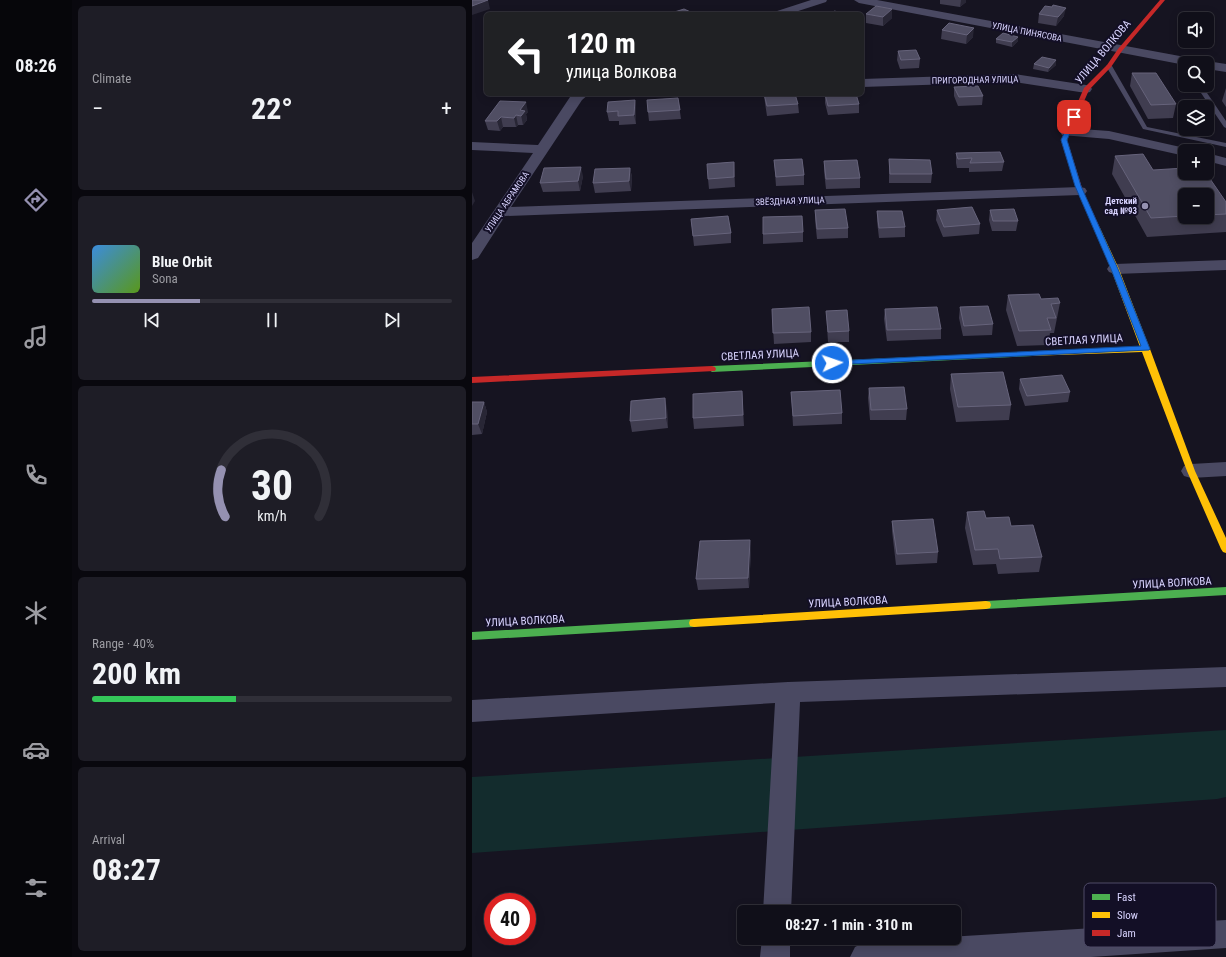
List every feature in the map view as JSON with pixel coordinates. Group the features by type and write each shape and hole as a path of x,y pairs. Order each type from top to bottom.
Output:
{"street":[{"path":"784,12 822,0"},
{"name":"УЛИЦА ПИНЯСОВА","path":"859,0 1178,60"},
{"name":"УЛИЦА ВОЛКОВА","path":"1163,0 1120,50 1109,66 1086,89 1064,140 1080,191 1115,269 1191,471 1226,549"},
{"path":"1214,66 1226,68"},
{"name":"ПРИГОРОДНАЯ УЛИЦА","path":"864,83 1014,78 1086,89"},
{"name":"УЛИЦА АБРАМОВА","path":"472,255 577,98 580,96"},
{"path":"1067,132 1109,135 1178,150"},
{"path":"472,146 543,149"},
{"path":"1214,159 1226,162"},
{"name":"ЗВЁЗДНАЯ УЛИЦА","path":"501,212 1080,191"},
{"path":"1115,269 1226,265"},
{"name":"СВЕТЛАЯ УЛИЦА","path":"472,380 1146,349"},
{"path":"1191,471 1226,469"},
{"name":"УЛИЦА ВОЛКОВА","path":"472,636 1226,591"},
{"path":"472,711 788,692 1226,677"},
{"path":"777,905 788,692"},
{"path":"1216,935 1226,934"},
{"path":"865,957 1084,943"},
{"path":"775,957 776,945"}],"lane":[{"path":"1109,66 1145,128 1226,145"},
{"path":"1203,92 1226,126"}],"green space":[{"path":"1226,730 1226,797 1217,799 472,853 472,777"}],"building":[{"path":"472,0 488,0 472,6"},
{"path":"1053,5 1066,8 1058,17 1039,14 1045,6 1052,7"},
{"path":"876,6 892,9 883,17 866,14"},
{"path":"684,9 691,12 674,12"},
{"path":"949,23 974,28 967,35 942,30"},
{"path":"1003,33 1018,37 1012,42 996,39"},
{"path":"916,50 920,59 901,60 898,51"},
{"path":"1042,57 1056,60 1049,68 1034,64"},
{"path":"1132,73 1156,73 1176,104 1151,105"},
{"path":"978,86 983,96 959,97 954,87"},
{"path":"764,96 796,96 798,104 767,106"},
{"path":"826,96 857,96 859,104 828,106"},
{"path":"678,98 680,110 648,112 647,100"},
{"path":"635,100 634,115 618,116 618,111 607,112 608,102"},
{"path":"500,101 526,102 520,110 525,111 521,116 516,115 514,118 501,117 497,121 485,121"},
{"path":"1000,152 1004,162 970,163 972,158 958,159 956,153"},
{"path":"1143,154 1153,170 1178,168 1178,180 1211,180 1226,202 1226,214 1214,215 1214,188 1178,188 1178,216 1151,218 1115,156"},
{"path":"802,159 804,175 776,177 774,160"},
{"path":"889,159 930,160 932,174 890,174"},
{"path":"857,160 860,178 826,179 824,161"},
{"path":"734,162 734,177 708,179 707,164"},
{"path":"581,167 578,181 540,183 544,168"},
{"path":"630,168 629,181 593,183 595,169"},
{"path":"972,207 980,224 944,227 937,210"},
{"path":"845,209 848,228 817,229 815,210"},
{"path":"1014,209 1018,221 993,221 990,210"},
{"path":"877,211 902,211 905,227 879,228"},
{"path":"728,216 731,233 693,236 691,219"},
{"path":"802,216 803,232 763,234 763,217"},
{"path":"1039,294 1041,299 1058,298 1060,303 1051,304 1056,318 1047,318 1051,330 1019,331 1008,295"},
{"path":"988,306 993,324 964,326 960,307"},
{"path":"809,307 811,332 773,333 772,309"},
{"path":"937,307 941,329 887,330 885,309"},
{"path":"847,310 849,331 828,332 826,311"},
{"path":"1003,372 1011,405 958,407 951,374"},
{"path":"1062,375 1070,392 1027,396 1020,379"},
{"path":"904,387 907,409 871,410 869,388"},
{"path":"840,390 842,413 793,416 791,392"},
{"path":"742,391 743,415 693,418 693,394"},
{"path":"665,398 666,418 630,421 631,401"},
{"path":"472,402 484,402 478,424 472,424"},
{"path":"984,511 986,518 1009,517 1011,526 1033,525 1042,557 1000,559 998,549 975,550 967,512"},
{"path":"933,519 938,552 897,554 892,521"},
{"path":"750,540 748,578 696,579 700,541"}],"traffic: fast":[{"path":"712,369 1030,354"},
{"path":"986,605 1226,591"},
{"path":"472,636 694,623"}],"traffic: slow":[{"path":"1097,228 1115,269 1191,471 1226,549"},
{"path":"1030,354 1146,349"},
{"path":"694,623 986,605"}],"traffic: jam":[{"path":"1097,228 1080,191 1064,140 1086,89 1109,66 1120,50 1163,0"},
{"path":"472,380 712,369"}],"place":[{"name":"Детский сад №93","path":"1145,206"}],"route":[{"path":"832,363 1146,349 1115,269 1078,186 1064,140 1074,117"}]}
